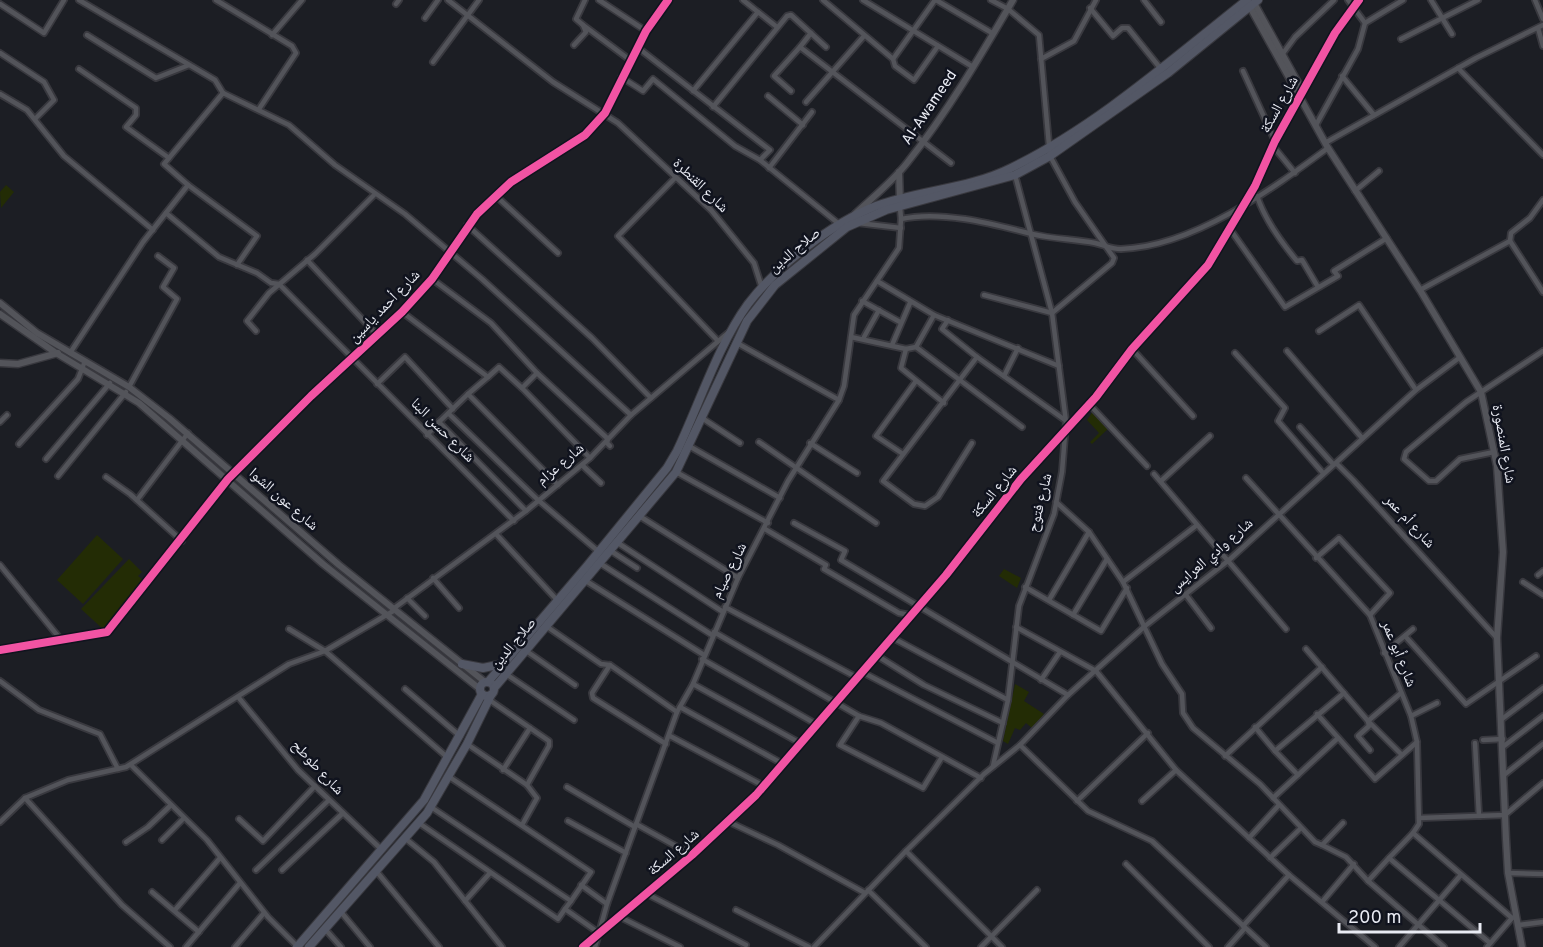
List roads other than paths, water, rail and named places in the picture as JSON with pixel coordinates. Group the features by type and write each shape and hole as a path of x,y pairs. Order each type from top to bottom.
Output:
{"highway":[{"name":"صلاح الدين","path":"487,682 599,552 677,451 735,328 747,306 762,288 839,224 900,203 987,179 1049,152 1252,3"},
{"name":"صلاح الدين","path":"900,203 1015,175 1168,73 1252,3"},
{"name":"صلاح الدين","path":"297,946 424,800 487,693 601,564 676,472 747,321 775,285 854,220"},
{"path":"462,664 492,668 503,664"},
{"path":"487,682 487,693"},
{"name":"صلاح الدين","path":"309,947 406,839 431,807 467,744 487,693"}],"main road":[{"name":"Al-Awameed","path":"854,220 899,172 922,141 973,67 1013,0"},
{"path":"1252,3 1281,56"},
{"name":"شارع المنصورة","path":"1281,56 1355,191 1420,290 1481,392 1495,452 1503,552 1497,638 1508,873 1514,917 1519,925 1525,946"},
{"path":"899,172 900,203"},
{"name":"شارع عون الشوا","path":"0,303 37,333 85,361 111,381"},
{"name":"شارع عون الشوا","path":"0,314 84,369 127,389 188,434 339,565 487,682"},
{"path":"0,363 18,364 57,353 70,353"},
{"name":"شارع عون الشوا","path":"127,389 323,564 487,693"}],"street":[{"path":"0,4 44,33 64,0"},
{"path":"79,0 215,80 223,93 289,124 335,165 405,214 631,415"},
{"path":"216,0 292,46 296,53 259,109"},
{"path":"272,35 302,0"},
{"path":"425,18 438,0"},
{"name":"شارع القنطرة","path":"448,0 553,82 605,113 711,210 754,263 762,288"},
{"path":"433,62 479,0"},
{"path":"585,0 576,19 630,60"},
{"path":"599,0 646,31"},
{"name":"شارع أحمد ياسين","path":"0,650 107,632 182,541 228,479 311,396 402,312 432,279 467,225 511,182 551,159 585,135 605,113 637,47 668,0"},
{"path":"743,0 777,27"},
{"path":"823,0 893,60 895,66 914,80 938,46"},
{"path":"863,0 973,67"},
{"path":"893,60 936,0 992,33"},
{"path":"984,296 1052,313 1112,263 1113,255 1105,247 1049,152 1039,35 1008,9 991,0"},
{"path":"1041,59 1074,41 1096,0"},
{"path":"1144,0 1161,22"},
{"path":"1281,56 1295,37 1334,0"},
{"path":"1348,0 1365,23"},
{"name":"شارع السكة","path":"583,947 692,855 764,786 918,606 1022,479 1089,404 1132,349 1208,266 1335,33 1359,0"},
{"path":"1388,0 1392,6"},
{"path":"1317,123 1358,49 1365,23 1403,0"},
{"path":"1431,0 1452,34"},
{"path":"1401,39 1478,0"},
{"path":"1535,0 1543,19"},
{"path":"1090,9 1113,36 1122,28 1128,28 1161,69"},
{"path":"693,91 758,12"},
{"path":"713,107 787,16 791,15 826,47"},
{"path":"574,45 586,32 583,25"},
{"path":"901,219 915,216 1001,225 1030,234 1094,243 1105,247 1127,248 1153,244 1216,221 1295,173 1329,146 1374,116 1458,68 1540,27 1543,46"},
{"path":"790,91 774,76 811,33"},
{"path":"87,35 156,78 189,65"},
{"path":"806,102 864,36"},
{"path":"637,47 770,150 760,160"},
{"path":"800,47 830,73 951,163"},
{"path":"0,52 44,82 54,100 36,118"},
{"path":"1458,68 1543,155"},
{"path":"79,69 136,108 136,115 126,127 169,158"},
{"path":"1243,71 1274,143 1295,173"},
{"path":"621,76 643,91 653,79 735,146 760,160 839,224"},
{"path":"1342,76 1374,116"},
{"path":"223,93 164,166 257,236 237,266"},
{"path":"0,94 36,118 64,156 153,230"},
{"path":"768,96 802,125"},
{"path":"769,168 812,112"},
{"path":"1355,191 1379,171"},
{"name":"شارع فتوح","path":"993,766 1008,700 1016,627 1024,587 1050,525 1056,502 1066,412 1052,313 1015,175"},
{"path":"675,178 618,236 718,341"},
{"path":"70,353 153,230 188,185"},
{"path":"256,331 247,321 279,284 375,194"},
{"path":"496,196 558,253"},
{"path":"1257,196 1262,210 1286,248 1297,261 1302,260 1318,287"},
{"path":"1543,200 1530,218 1511,233 1510,241 1543,292"},
{"name":"شارع صيام","path":"595,947 607,904 635,825 679,710 693,684 724,609 796,467 839,400 844,386 854,315 899,248 900,203"},
{"name":"شارع حسن البنا","path":"166,213 219,257 257,273 271,283 279,284 514,520"},
{"path":"854,220 901,228"},
{"path":"467,225 592,338 651,398"},
{"path":"1230,229 1285,307 1338,276 1334,270 1386,238"},
{"path":"1420,290 1510,241"},
{"path":"58,476 127,389 177,300 163,287 174,268 158,256"},
{"path":"307,260 378,336"},
{"path":"432,279 492,323 537,373 608,439 607,443 610,446"},
{"path":"877,281 910,303 934,315 1059,366"},
{"path":"862,301 900,322"},
{"path":"892,345 910,303"},
{"path":"1319,331 1359,305 1416,390"},
{"path":"864,337 879,310"},
{"path":"402,312 488,377"},
{"path":"916,347 934,315"},
{"path":"948,320 942,328 977,357 1065,420"},
{"name":"شارع عزام","path":"25,798 68,780 130,765 239,698 289,664 325,651 387,615 433,578 526,511 582,465 631,415 735,328"},
{"path":"850,337 906,349 916,347 1022,428"},
{"path":"736,342 839,400"},
{"path":"1004,376 1018,348"},
{"path":"906,349 901,368 944,402"},
{"path":"1132,349 1193,416"},
{"path":"1287,351 1362,438"},
{"path":"1495,452 1460,459 1436,481 1429,481 1404,459 1406,452 1481,392 1543,351"},
{"path":"1234,353 1285,408 1278,421 1323,473"},
{"path":"377,384 405,357 453,409"},
{"path":"972,443 938,497 925,506 914,504 883,481 977,357"},
{"name":"شارع وادي العرايس","path":"982,776 1020,745 1068,695 1145,626 1229,561 1278,513 1416,390 1459,358"},
{"path":"19,444 84,369 85,361"},
{"path":"427,435 499,367 590,458"},
{"path":"522,388 537,373"},
{"path":"46,459 111,381"},
{"path":"903,454 876,436 916,381"},
{"path":"468,394 558,484"},
{"path":"1089,404 1147,466"},
{"path":"449,414 538,500 599,552"},
{"path":"0,422 7,416"},
{"path":"702,418 740,443"},
{"path":"440,422 526,511"},
{"name":"شارع أم عمر","path":"1300,427 1333,464 1337,464 1353,480 1497,638"},
{"path":"137,500 188,434"},
{"path":"1161,481 1210,436"},
{"path":"759,442 876,523"},
{"path":"810,443 857,473"},
{"path":"689,446 780,498"},
{"path":"582,465 601,483"},
{"path":"676,472 768,523"},
{"path":"1154,474 1286,629"},
{"path":"106,477 137,500 182,541"},
{"name":"شارع أبو عمر","path":"1246,478 1370,615 1411,716 1418,742 1419,824 1413,833"},
{"path":"1056,502 1089,532 1127,588 1162,664 1182,694 1183,713 1193,728 1260,784 1301,828 1322,845 1337,851 1354,864 1368,881 1443,947"},
{"path":"641,517 738,578"},
{"path":"795,523 845,551 841,560 1068,695"},
{"path":"1123,582 1197,525"},
{"path":"765,529 826,565 824,569 899,613 910,615"},
{"path":"1049,600 1089,532"},
{"path":"496,534 557,600"},
{"path":"1316,558 1339,538 1390,593 1370,615"},
{"path":"618,543 724,609 856,678"},
{"path":"611,551 637,568"},
{"path":"1074,615 1107,559"},
{"path":"601,564 713,634 836,700 859,716 880,723 982,776 812,947 736,910"},
{"path":"0,565 62,641"},
{"path":"1538,575 1543,571"},
{"path":"433,578 459,608"},
{"path":"586,580 703,657 816,724"},
{"path":"1523,582 1543,595"},
{"path":"1024,587 1101,631 1127,588"},
{"path":"1186,595 1211,628"},
{"path":"407,598 425,616"},
{"path":"546,626 602,664 610,665 679,710 783,764"},
{"path":"1016,627 1096,670 1176,770 1289,875 1375,947"},
{"path":"289,629 325,651 449,759"},
{"path":"1384,653 1413,629"},
{"path":"1405,636 1466,704 1536,656"},
{"path":"891,637 1008,700"},
{"path":"1306,649 1368,721 1402,755"},
{"path":"525,650 575,685"},
{"path":"1041,681 1060,652"},
{"path":"876,655 924,685 1003,723"},
{"path":"610,665 592,693 593,698 666,744"},
{"path":"1225,756 1322,666"},
{"path":"862,672 998,743"},
{"path":"506,674 574,720"},
{"path":"0,681 39,710 100,734 118,769"},
{"path":"693,684 800,743"},
{"path":"1502,719 1543,688"},
{"path":"405,689 460,736"},
{"path":"487,693 549,741 549,747 527,785"},
{"path":"1275,751 1344,693"},
{"path":"1368,721 1401,693"},
{"name":"شارع طوطح","path":"239,698 298,770 382,850"},
{"path":"1411,716 1437,703"},
{"path":"1317,714 1376,779 1418,742"},
{"path":"859,716 840,745 923,788 942,757"},
{"path":"1483,740 1503,743 1543,716"},
{"path":"1368,721 1369,726 1358,736 1370,750"},
{"path":"1255,727 1298,775"},
{"path":"503,770 530,728"},
{"path":"1077,801 1148,733"},
{"path":"670,736 764,786"},
{"path":"1273,798 1338,738"},
{"path":"1475,743 1479,816"},
{"path":"467,744 527,785 537,798 522,825"},
{"path":"1504,775 1543,744"},
{"path":"1020,745 1095,816 1152,841 1266,947"},
{"path":"130,765 184,818 264,913 297,946"},
{"path":"1142,801 1176,770"},
{"path":"419,823 558,919 591,872 448,776"},
{"path":"1419,818 1505,814 1543,783"},
{"path":"239,819 263,841 315,786"},
{"path":"567,787 692,855"},
{"path":"0,822 25,798 122,905 170,947"},
{"path":"256,870 329,800"},
{"path":"126,842 148,827 171,805"},
{"path":"1249,838 1279,805"},
{"path":"431,807 571,901"},
{"path":"282,870 343,813"},
{"path":"162,840 184,818"},
{"path":"568,821 626,853"},
{"path":"729,822 867,892 922,946"},
{"path":"1322,845 1343,823"},
{"path":"1270,858 1301,828"},
{"path":"1368,881 1389,858 1413,833 1460,876 1514,917 1488,945 1389,858"},
{"path":"406,839 428,855 502,947"},
{"path":"906,851 1002,947"},
{"path":"175,910 220,858"},
{"path":"1126,864 1209,947"},
{"path":"1322,902 1354,864"},
{"path":"376,872 439,947"},
{"path":"465,901 490,873"},
{"path":"1508,873 1543,874"},
{"path":"1228,947 1289,875"},
{"path":"1399,947 1460,876"},
{"path":"186,947 240,883"},
{"path":"581,885 607,904"},
{"path":"981,947 1037,890"},
{"path":"152,892 199,932"},
{"path":"646,894 746,945"},
{"path":"565,909 599,933"},
{"path":"341,912 370,947"},
{"path":"235,947 264,913"},
{"path":"620,917 680,947"},
{"path":"1519,925 1543,922"},
{"path":"325,929 341,947"}]}
